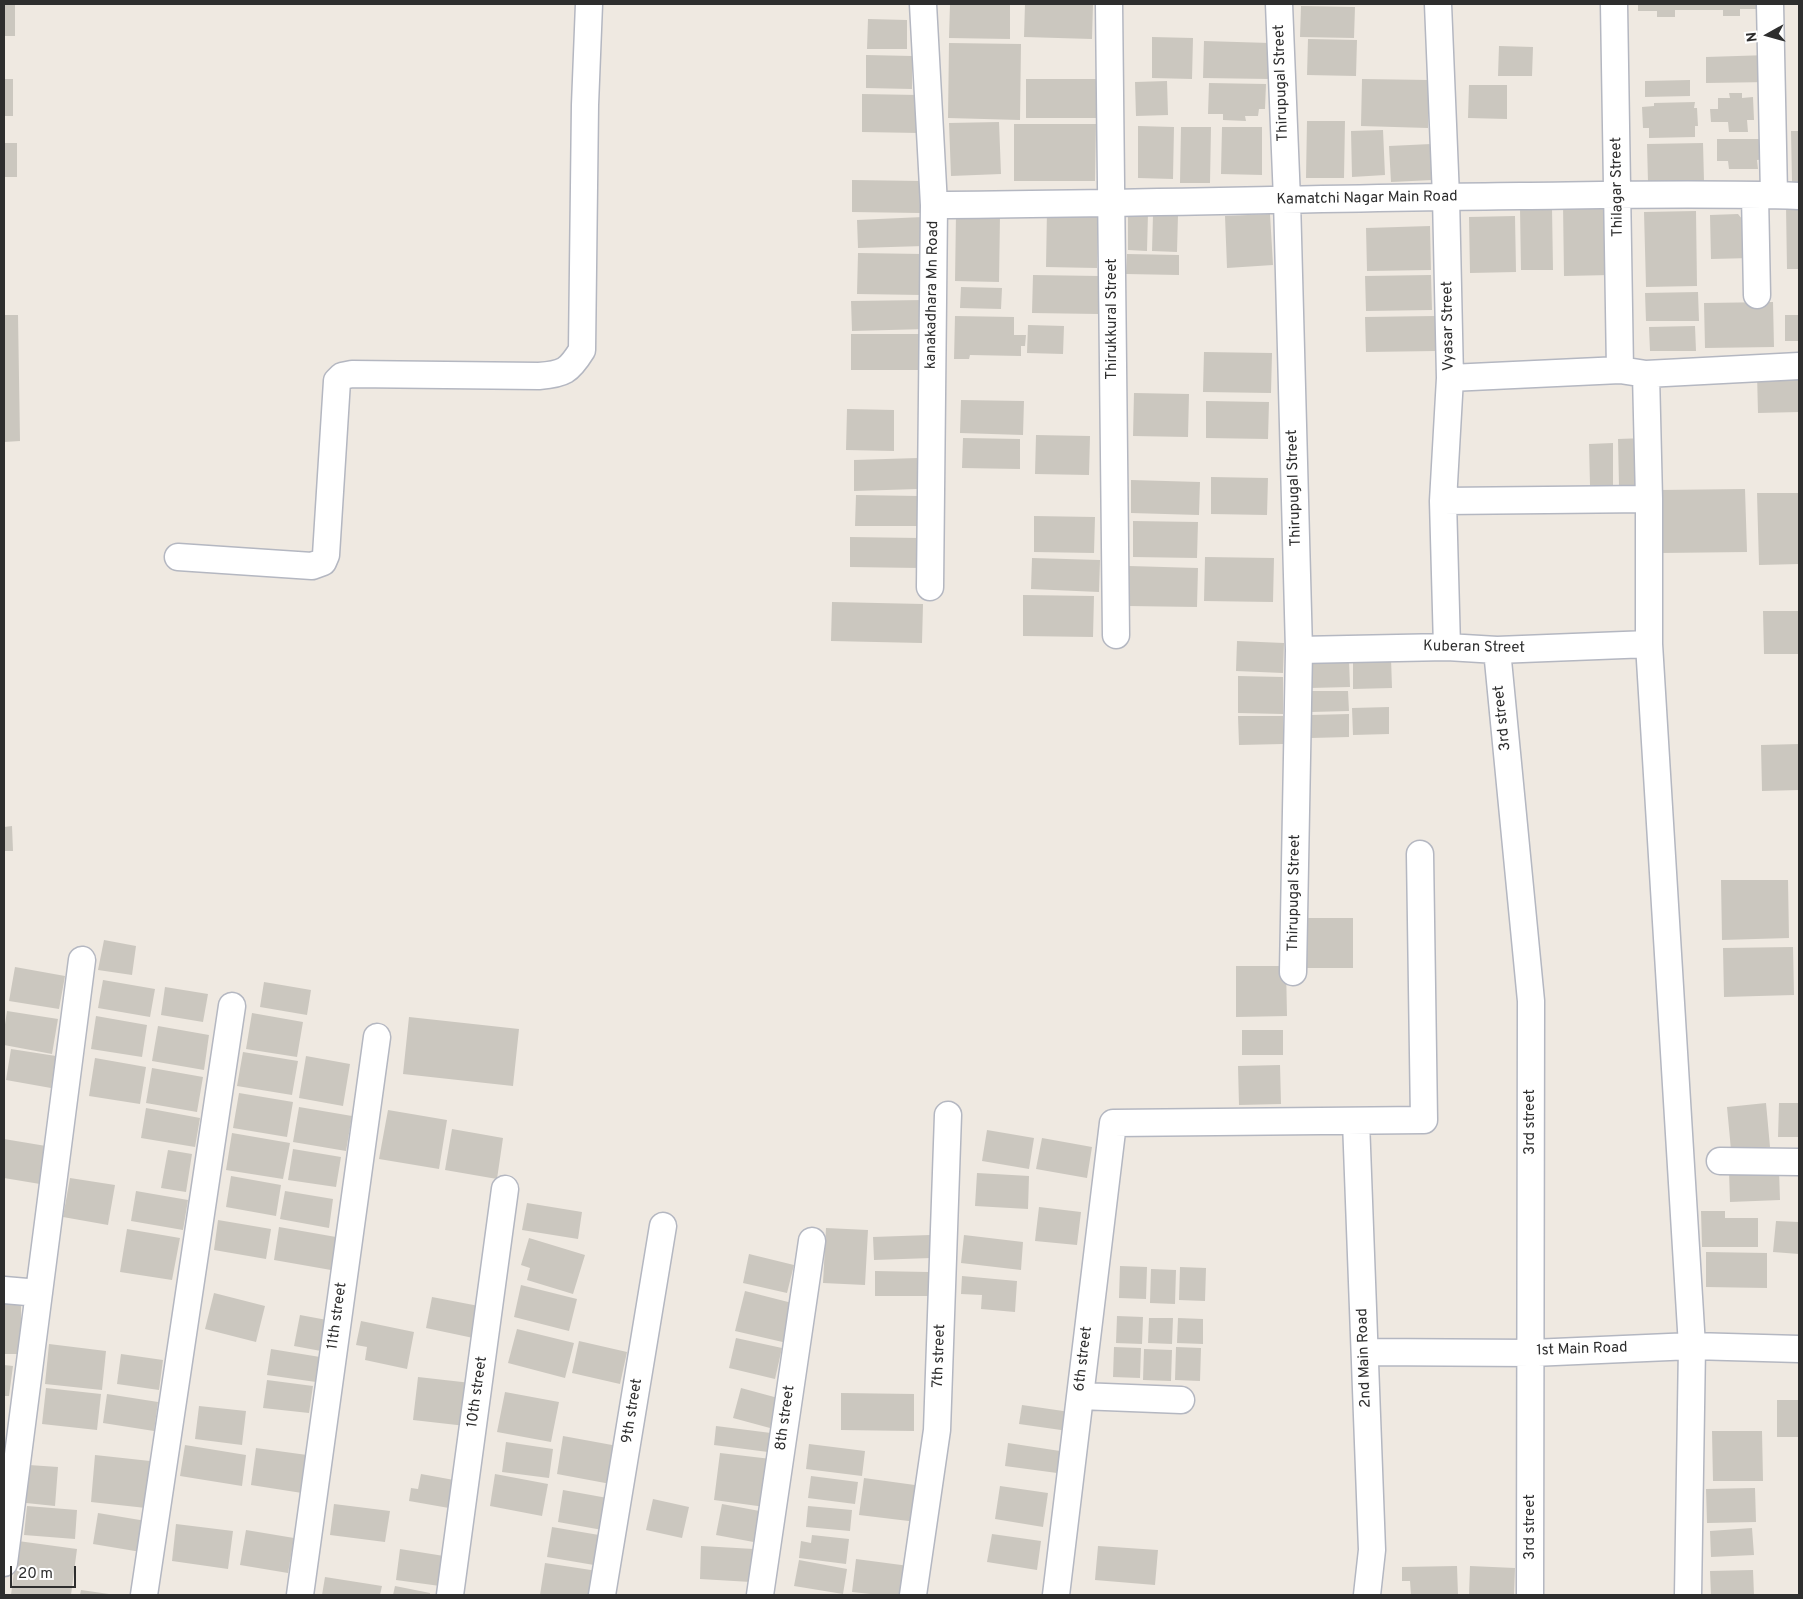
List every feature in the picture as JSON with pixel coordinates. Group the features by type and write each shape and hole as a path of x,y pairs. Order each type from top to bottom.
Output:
{"street":[{"path":"178,557 312,566 323,562 326,555 337,381 342,376 352,374 557,375 569,369 575,361 582,350 589,4"},
{"name":"kanakadhara Mn Road","path":"923,4 934,205 930,587"},
{"name":"Thirukkural Street","path":"1109,4 1116,635"},
{"name":"Thirupugal Street","path":"1279,4 1287,200 1299,650 1293,972"},
{"name":"Vyasar Street","path":"1438,4 1446,197 1450,378 1443,501 1447,647"},
{"name":"Thilagar Street","path":"1614,4 1619,195 1620,370"},
{"path":"1757,295 1776,195 1770,4"},
{"name":"Kamatchi Nagar Main Road","path":"934,205 1112,204 1446,197 1776,195"},
{"path":"1450,378 1620,370 1646,374 1799,366"},
{"path":"1646,374 1649,499 1649,644 1692,1346 1688,1595"},
{"path":"1443,501 1649,499"},
{"name":"Kuberan Street","path":"1299,650 1447,647 1497,650 1649,644"},
{"name":"3rd street","path":"1497,650 1531,1001 1532,1353 1530,1595"},
{"path":"1356,1120 1424,1120 1420,854"},
{"path":"4,1563 82,960"},
{"path":"144,1595 232,1006"},
{"name":"11th street","path":"300,1595 376,1037"},
{"name":"7th street","path":"913,1595 937,1430 948,1115"},
{"name":"6th street","path":"1056,1595 1113,1123 1356,1120"},
{"name":"2nd Main Road","path":"1356,1120 1372,1550 1367,1595"},
{"path":"1720,1161 1799,1162"},
{"name":"10th street","path":"450,1595 505,1189"},
{"name":"9th street","path":"602,1595 663,1226"},
{"name":"8th street","path":"760,1595 812,1241"},
{"path":"4,1290 39,1293"},
{"name":"1st Main Road","path":"1365,1352 1532,1353 1692,1346 1799,1349"},
{"path":"1080,1396 1181,1400"}],"building":[{"path":"4,4 15,4 15,36 4,36"},
{"path":"950,4 1010,4 1010,39 949,38"},
{"path":"1025,4 1093,4 1092,39 1024,37"},
{"path":"1638,4 1766,4 1766,9 1740,9 1740,16 1723,16 1723,10 1675,10 1675,17 1657,17 1657,11 1638,11"},
{"path":"1301,6 1355,7 1354,38 1300,37"},
{"path":"868,19 907,20 907,49 867,49"},
{"path":"1152,37 1193,38 1192,79 1152,78"},
{"path":"1308,39 1357,40 1356,76 1307,75"},
{"path":"1204,41 1270,43 1269,79 1203,78"},
{"path":"949,43 1021,44 1020,120 948,118"},
{"path":"1499,46 1533,47 1532,76 1498,76"},
{"path":"866,55 912,56 912,89 866,88"},
{"path":"1769,55 1769,82 1706,83 1706,57"},
{"path":"4,79 13,79 13,116 4,116"},
{"path":"1026,79 1099,79 1098,118 1026,118"},
{"path":"1362,79 1429,80 1428,128 1361,126"},
{"path":"1690,80 1690,96 1645,97 1645,81"},
{"path":"1167,81 1168,115 1136,116 1135,82"},
{"path":"1209,83 1266,84 1265,109 1259,109 1258,116 1245,116 1246,121 1223,120 1223,114 1208,114"},
{"path":"1469,85 1507,85 1507,119 1468,118"},
{"path":"1729,93 1742,93 1742,98 1753,97 1754,120 1747,120 1748,132 1729,132 1728,122 1711,122 1710,109 1718,109 1718,98 1730,98"},
{"path":"862,94 919,95 919,133 862,132"},
{"path":"1695,102 1694,108 1697,108 1698,126 1695,126 1695,137 1649,138 1649,128 1643,128 1642,107 1654,106 1654,103"},
{"path":"1307,121 1345,121 1344,178 1306,178"},
{"path":"999,122 1001,174 951,176 949,123"},
{"path":"1014,124 1096,124 1095,181 1014,181"},
{"path":"1138,126 1174,127 1173,179 1138,178"},
{"path":"1181,127 1211,127 1210,183 1180,183"},
{"path":"1222,127 1262,127 1262,175 1221,174"},
{"path":"1383,130 1385,175 1352,177 1351,131"},
{"path":"1791,131 1799,131 1799,182 1792,182"},
{"path":"1717,139 1769,139 1769,159 1757,160 1758,169 1729,169 1728,161 1717,161"},
{"path":"4,143 17,143 17,177 4,177"},
{"path":"1703,143 1704,181 1648,182 1647,144"},
{"path":"1431,144 1433,180 1391,182 1389,146"},
{"path":"852,180 921,181 920,213 852,212"},
{"path":"1563,204 1610,204 1611,275 1564,276"},
{"path":"1786,206 1799,206 1799,269 1787,269"},
{"path":"1552,207 1553,270 1521,270 1520,208"},
{"path":"1047,209 1098,210 1097,268 1046,267"},
{"path":"1696,211 1697,286 1646,287 1644,212"},
{"path":"1128,213 1148,213 1147,251 1128,250"},
{"path":"956,214 1000,215 999,282 955,281"},
{"path":"1270,214 1273,265 1227,268 1225,216"},
{"path":"1738,214 1752,231 1752,258 1711,259 1710,215"},
{"path":"1153,215 1178,215 1177,252 1152,251"},
{"path":"1515,216 1516,272 1470,273 1469,217"},
{"path":"923,217 924,246 858,248 857,220"},
{"path":"1430,226 1431,270 1367,271 1366,228"},
{"path":"858,253 923,254 922,295 857,294"},
{"path":"1127,254 1179,255 1179,275 1126,274"},
{"path":"1033,275 1099,276 1098,314 1032,313"},
{"path":"1431,275 1432,310 1366,311 1365,276"},
{"path":"961,287 1002,288 1001,309 960,308"},
{"path":"1698,292 1699,321 1646,321 1645,293"},
{"path":"925,300 926,329 852,331 851,301"},
{"path":"1773,302 1774,347 1705,348 1704,303"},
{"path":"4,315 18,315 20,441 4,442"},
{"path":"1785,315 1799,315 1799,341 1785,341"},
{"path":"955,316 1014,317 1014,335 1026,335 1025,346 1021,346 1021,356 970,355 969,359 954,359"},
{"path":"1435,316 1436,351 1366,352 1365,317"},
{"path":"1028,325 1064,326 1063,354 1027,353"},
{"path":"1695,326 1696,351 1650,351 1649,327"},
{"path":"851,334 919,334 920,370 851,370"},
{"path":"1204,352 1272,353 1271,393 1203,392"},
{"path":"1799,372 1799,412 1758,413 1757,373"},
{"path":"1134,393 1189,394 1188,437 1133,436"},
{"path":"961,400 1024,401 1023,435 960,433"},
{"path":"1206,401 1269,402 1268,439 1206,438"},
{"path":"847,409 894,410 894,451 846,450"},
{"path":"1036,435 1090,436 1089,475 1035,474"},
{"path":"963,438 1020,439 1020,469 962,468"},
{"path":"1645,438 1646,485 1619,486 1618,439"},
{"path":"1613,443 1613,485 1590,485 1589,444"},
{"path":"918,458 918,489 854,491 854,460"},
{"path":"1211,477 1268,478 1267,515 1211,514"},
{"path":"1131,480 1200,482 1199,515 1131,513"},
{"path":"1745,489 1747,552 1661,553 1660,490"},
{"path":"1757,493 1799,493 1799,564 1759,565"},
{"path":"856,495 919,496 918,526 855,526"},
{"path":"1034,516 1095,517 1094,553 1034,552"},
{"path":"1133,521 1198,522 1197,558 1133,557"},
{"path":"850,537 920,538 920,568 850,567"},
{"path":"1205,557 1274,558 1273,602 1204,601"},
{"path":"1032,558 1100,560 1099,592 1031,589"},
{"path":"1129,566 1198,568 1197,607 1129,606"},
{"path":"1023,595 1094,596 1093,637 1023,636"},
{"path":"832,602 923,604 922,643 831,641"},
{"path":"1763,611 1799,611 1799,654 1764,654"},
{"path":"1237,641 1284,643 1283,673 1236,671"},
{"path":"1391,658 1392,688 1353,689 1353,659"},
{"path":"1349,660 1350,687 1310,688 1309,661"},
{"path":"1238,676 1283,677 1283,714 1238,713"},
{"path":"1311,691 1348,691 1349,711 1311,712"},
{"path":"1389,707 1389,734 1353,735 1352,708"},
{"path":"1349,714 1349,737 1311,738 1310,715"},
{"path":"1238,716 1283,716 1283,744 1239,745"},
{"path":"1799,744 1799,790 1762,791 1761,745"},
{"path":"12,826 13,851 4,851 4,827"},
{"path":"1721,880 1788,880 1789,938 1722,940"},
{"path":"1302,918 1353,918 1353,968 1302,968"},
{"path":"104,940 136,946 132,975 98,970"},
{"path":"1793,947 1794,995 1724,997 1723,948"},
{"path":"1236,966 1286,966 1287,1016 1236,1017"},
{"path":"15,967 65,976 59,1009 9,1001"},
{"path":"103,980 155,989 150,1017 98,1008"},
{"path":"264,982 311,990 307,1015 260,1007"},
{"path":"165,987 208,994 203,1022 161,1015"},
{"path":"7,1011 58,1019 52,1054 4,1045"},
{"path":"252,1013 303,1022 297,1057 246,1049"},
{"path":"96,1016 147,1025 142,1057 91,1049"},
{"path":"409,1017 519,1029 513,1086 403,1074"},
{"path":"158,1026 209,1035 204,1070 152,1061"},
{"path":"1242,1030 1283,1030 1283,1055 1242,1055"},
{"path":"11,1049 56,1056 51,1088 6,1080"},
{"path":"243,1052 298,1061 292,1095 237,1086"},
{"path":"306,1056 350,1064 343,1106 299,1098"},
{"path":"95,1058 146,1067 140,1104 89,1096"},
{"path":"1280,1065 1281,1104 1239,1105 1238,1066"},
{"path":"152,1068 203,1077 197,1112 146,1103"},
{"path":"239,1093 293,1102 287,1137 233,1128"},
{"path":"1766,1103 1770,1147 1731,1150 1727,1107"},
{"path":"1779,1103 1799,1103 1799,1137 1778,1137"},
{"path":"299,1107 352,1116 346,1151 293,1142"},
{"path":"146,1108 200,1118 195,1147 141,1138"},
{"path":"388,1110 447,1120 439,1169 379,1159"},
{"path":"452,1129 503,1138 497,1179 445,1170"},
{"path":"987,1130 1034,1138 1029,1169 982,1161"},
{"path":"232,1133 290,1143 283,1179 226,1170"},
{"path":"1042,1138 1092,1147 1087,1178 1036,1169"},
{"path":"4,1139 46,1146 40,1184 4,1178"},
{"path":"293,1149 341,1157 336,1187 288,1180"},
{"path":"168,1150 192,1154 186,1192 161,1188"},
{"path":"1779,1170 1780,1200 1730,1202 1729,1171"},
{"path":"977,1173 1029,1176 1028,1209 975,1206"},
{"path":"231,1176 281,1185 276,1216 226,1207"},
{"path":"70,1178 115,1185 108,1225 63,1217"},
{"path":"136,1191 188,1200 183,1230 131,1221"},
{"path":"285,1191 333,1199 329,1228 280,1219"},
{"path":"527,1203 582,1212 578,1239 522,1230"},
{"path":"1039,1207 1081,1212 1077,1245 1035,1241"},
{"path":"1701,1211 1725,1211 1725,1218 1758,1218 1758,1247 1702,1247"},
{"path":"218,1220 271,1229 266,1259 214,1250"},
{"path":"1776,1221 1799,1222 1799,1254 1773,1252"},
{"path":"279,1227 336,1237 331,1270 274,1260"},
{"path":"826,1228 868,1230 865,1285 823,1283"},
{"path":"127,1229 180,1238 172,1280 120,1272"},
{"path":"930,1235 931,1258 874,1260 873,1237"},
{"path":"964,1235 1023,1242 1021,1270 961,1263"},
{"path":"529,1238 585,1255 573,1294 527,1280 530,1268 521,1265"},
{"path":"1706,1252 1767,1253 1767,1288 1706,1287"},
{"path":"749,1254 794,1265 787,1293 743,1283"},
{"path":"1120,1266 1147,1267 1146,1299 1119,1298"},
{"path":"1180,1267 1206,1268 1205,1301 1179,1300"},
{"path":"1151,1269 1176,1270 1175,1304 1150,1303"},
{"path":"875,1271 928,1272 928,1296 875,1296"},
{"path":"962,1276 1017,1281 1015,1312 981,1309 982,1295 961,1294"},
{"path":"521,1285 577,1299 569,1331 514,1317"},
{"path":"745,1291 796,1304 787,1343 735,1331"},
{"path":"214,1293 265,1306 256,1342 205,1329"},
{"path":"4,1294 21,1294 21,1354 4,1354"},
{"path":"432,1297 484,1307 478,1339 426,1328"},
{"path":"300,1315 327,1320 321,1351 294,1346"},
{"path":"1117,1316 1143,1317 1142,1344 1116,1343"},
{"path":"1149,1318 1173,1318 1172,1344 1148,1343"},
{"path":"1178,1318 1203,1319 1203,1344 1177,1343"},
{"path":"361,1321 414,1332 407,1369 365,1360 367,1347 356,1345"},
{"path":"517,1329 574,1343 565,1378 508,1363"},
{"path":"736,1338 782,1348 775,1379 729,1368"},
{"path":"579,1341 627,1352 620,1384 572,1373"},
{"path":"49,1344 106,1351 102,1390 45,1384"},
{"path":"1114,1347 1141,1348 1140,1378 1113,1377"},
{"path":"1176,1347 1201,1348 1200,1381 1175,1380"},
{"path":"271,1349 320,1357 316,1382 267,1375"},
{"path":"1144,1349 1172,1350 1171,1381 1143,1380"},
{"path":"121,1354 163,1360 159,1390 117,1384"},
{"path":"4,1365 13,1366 9,1396 4,1396"},
{"path":"418,1377 471,1383 466,1426 413,1420"},
{"path":"267,1380 313,1386 309,1413 263,1408"},
{"path":"46,1388 101,1394 97,1430 42,1424"},
{"path":"741,1388 778,1398 770,1428 733,1418"},
{"path":"505,1392 559,1402 551,1442 497,1432"},
{"path":"841,1393 914,1394 914,1431 841,1430"},
{"path":"107,1394 158,1402 154,1431 103,1423"},
{"path":"1777,1400 1799,1400 1799,1437 1777,1437"},
{"path":"1022,1405 1070,1412 1068,1431 1019,1424"},
{"path":"199,1406 246,1411 242,1445 195,1439"},
{"path":"716,1426 771,1433 768,1452 714,1445"},
{"path":"1712,1431 1762,1431 1763,1481 1713,1481"},
{"path":"563,1436 623,1447 616,1485 557,1474"},
{"path":"506,1442 553,1449 549,1478 502,1472"},
{"path":"1008,1443 1060,1451 1057,1473 1005,1466"},
{"path":"809,1444 865,1451 862,1476 806,1469"},
{"path":"185,1445 246,1455 242,1486 180,1476"},
{"path":"256,1448 307,1455 302,1493 251,1485"},
{"path":"720,1453 771,1459 765,1507 714,1500"},
{"path":"95,1455 150,1461 146,1508 91,1502"},
{"path":"29,1465 58,1467 55,1506 26,1503"},
{"path":"421,1474 454,1480 449,1508 409,1501 411,1488 418,1489"},
{"path":"495,1474 548,1484 542,1516 490,1506"},
{"path":"811,1476 858,1482 855,1504 808,1498"},
{"path":"864,1478 922,1486 917,1522 859,1515"},
{"path":"1000,1486 1048,1493 1043,1527 995,1519"},
{"path":"1755,1488 1756,1522 1707,1523 1706,1489"},
{"path":"563,1490 613,1499 608,1531 558,1522"},
{"path":"653,1499 689,1507 682,1538 646,1530"},
{"path":"334,1504 390,1511 385,1542 330,1535"},
{"path":"722,1504 765,1512 759,1543 716,1535"},
{"path":"27,1506 77,1510 75,1539 24,1535"},
{"path":"808,1506 852,1510 850,1531 806,1527"},
{"path":"98,1513 146,1521 141,1552 93,1544"},
{"path":"176,1524 233,1531 228,1569 172,1561"},
{"path":"552,1527 599,1535 594,1565 547,1557"},
{"path":"1752,1528 1754,1555 1711,1557 1710,1531"},
{"path":"246,1530 294,1538 288,1573 240,1565"},
{"path":"992,1534 1041,1541 1037,1570 987,1562"},
{"path":"812,1535 849,1539 846,1564 799,1558 801,1541 811,1543"},
{"path":"18,1541 77,1549 71,1595 11,1595"},
{"path":"701,1546 754,1549 751,1582 700,1579"},
{"path":"1098,1546 1158,1550 1155,1585 1095,1580"},
{"path":"400,1549 444,1556 440,1586 396,1580"},
{"path":"856,1559 909,1566 905,1595 852,1592"},
{"path":"799,1560 847,1569 843,1594 794,1586"},
{"path":"545,1563 604,1572 600,1595 540,1595"},
{"path":"1457,1566 1458,1595 1411,1595 1410,1581 1402,1581 1402,1567"},
{"path":"1470,1566 1515,1568 1514,1595 1469,1595"},
{"path":"1753,1570 1754,1595 1711,1595 1710,1571"},
{"path":"325,1577 382,1586 380,1595 322,1595"},
{"path":"395,1586 430,1593 430,1595 393,1595"},
{"path":"81,1590 109,1594 109,1595 80,1595"}]}
